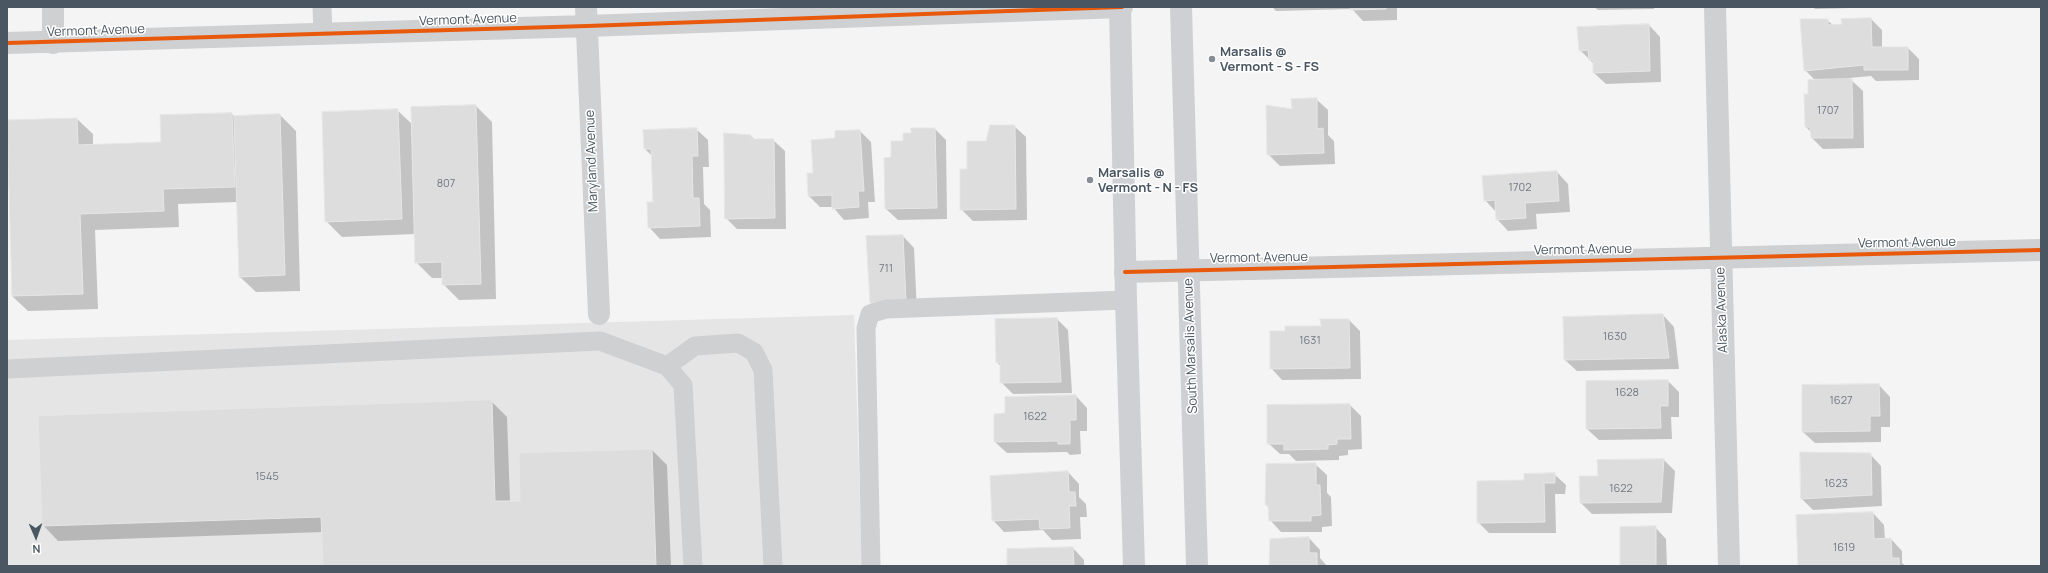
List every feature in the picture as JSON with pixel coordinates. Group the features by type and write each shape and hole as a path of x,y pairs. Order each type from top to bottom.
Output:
{"main road":[{"path":"1121,7 1125,272 1134,566"},
{"name":"South Marsalis Avenue","path":"1181,7 1197,566"}],"street":[{"path":"53,7 53,43"},
{"name":"Vermont Avenue","path":"7,43 53,43 323,34 586,17 1121,7"},
{"name":"Alaska Avenue","path":"1715,7 1720,257 1729,566"},
{"name":"Maryland Avenue","path":"586,17 599,314"},
{"name":"Vermont Avenue","path":"1125,272 2041,250"}],"lane":[{"path":"322,7 323,34"},
{"path":"871,566 866,328 870,314 886,309 1126,300"},
{"path":"599,314 600,341"},
{"path":"7,369 600,341 667,366 683,385 693,566"},
{"path":"667,366 695,346 738,343 754,352 763,370 773,566"}],"shaded area":[{"path":"854,315 862,566 7,566 7,340"}],"building":[{"path":"1351,7 1386,7 1386,9 1351,10"},
{"path":"1871,18 1872,47 1908,47 1908,70 1864,70 1864,65 1804,71 1800,19 1828,19 1828,25 1842,24 1841,19"},
{"path":"1649,24 1650,71 1593,73 1593,60 1589,60 1588,50 1579,51 1577,27"},
{"path":"1852,79 1853,138 1811,138 1810,127 1805,127 1804,94 1808,94 1808,80"},
{"path":"1317,98 1317,129 1323,128 1324,153 1267,155 1266,105 1292,109 1291,99"},
{"path":"476,105 481,284 442,285 442,262 415,263 411,107"},
{"path":"398,109 402,219 325,222 322,112"},
{"path":"232,113 235,187 163,189 164,211 80,214 83,294 12,296 7,120 77,118 78,145 161,142 160,115"},
{"path":"280,114 285,275 239,277 234,116"},
{"path":"990,125 1015,125 1016,209 960,210 960,169 967,169 967,141 986,141"},
{"path":"697,128 698,156 692,156 693,198 699,198 700,226 648,228 647,202 653,202 651,149 644,149 643,130"},
{"path":"911,128 935,128 937,208 885,209 884,158 891,157 891,141 903,141 903,133 911,133"},
{"path":"860,130 864,191 858,191 859,207 832,209 832,195 808,196 807,173 813,173 811,140 835,138 835,131"},
{"path":"724,133 751,135 751,139 774,139 775,218 725,219"},
{"path":"1557,171 1559,201 1525,203 1526,218 1496,220 1495,200 1484,201 1482,176"},
{"path":"903,235 906,301 870,303 866,236"},
{"path":"1663,314 1669,358 1564,360 1563,317"},
{"path":"1057,318 1061,382 1000,383 1000,362 996,363 995,319"},
{"path":"1320,319 1349,319 1350,368 1270,369 1270,331 1285,331 1285,326 1321,326"},
{"path":"1668,380 1668,406 1660,406 1661,428 1586,429 1586,381"},
{"path":"1879,384 1880,416 1870,416 1870,431 1802,432 1802,385"},
{"path":"1076,395 1076,420 1070,420 1070,444 1058,444 1058,441 994,442 994,414 1005,413 1005,397"},
{"path":"492,400 495,501 520,501 519,453 652,449 656,566 323,566 321,517 42,526 38,416"},
{"path":"1350,404 1351,439 1337,439 1337,444 1328,445 1328,449 1284,450 1284,444 1267,444 1267,405"},
{"path":"1800,452 1871,453 1872,495 1801,499"},
{"path":"1664,459 1661,502 1580,503 1579,476 1598,476 1597,460"},
{"path":"1316,463 1316,485 1320,485 1321,515 1311,516 1311,521 1269,521 1268,505 1265,505 1266,464"},
{"path":"1068,471 1069,492 1075,492 1076,506 1069,506 1070,528 1040,529 1039,519 992,521 990,476"},
{"path":"1555,473 1555,483 1544,483 1545,522 1477,523 1477,481 1524,480 1524,474"},
{"path":"1873,512 1874,539 1891,538 1892,558 1899,558 1899,566 1798,566 1796,515"},
{"path":"1656,526 1656,566 1620,566 1620,527"},
{"path":"1309,537 1309,553 1317,553 1317,566 1269,566 1270,539"},
{"path":"1073,547 1074,566 1007,566 1007,549"}],"cycle path":[{"path":"7,43 587,26 1122,7"},
{"path":"1125,272 2041,250"}],"place":[{"name":"Marsalis @ Vermont - S - FS","path":"1212,59"},
{"name":"Marsalis @ Vermont - N - FS","path":"1090,180"}]}
